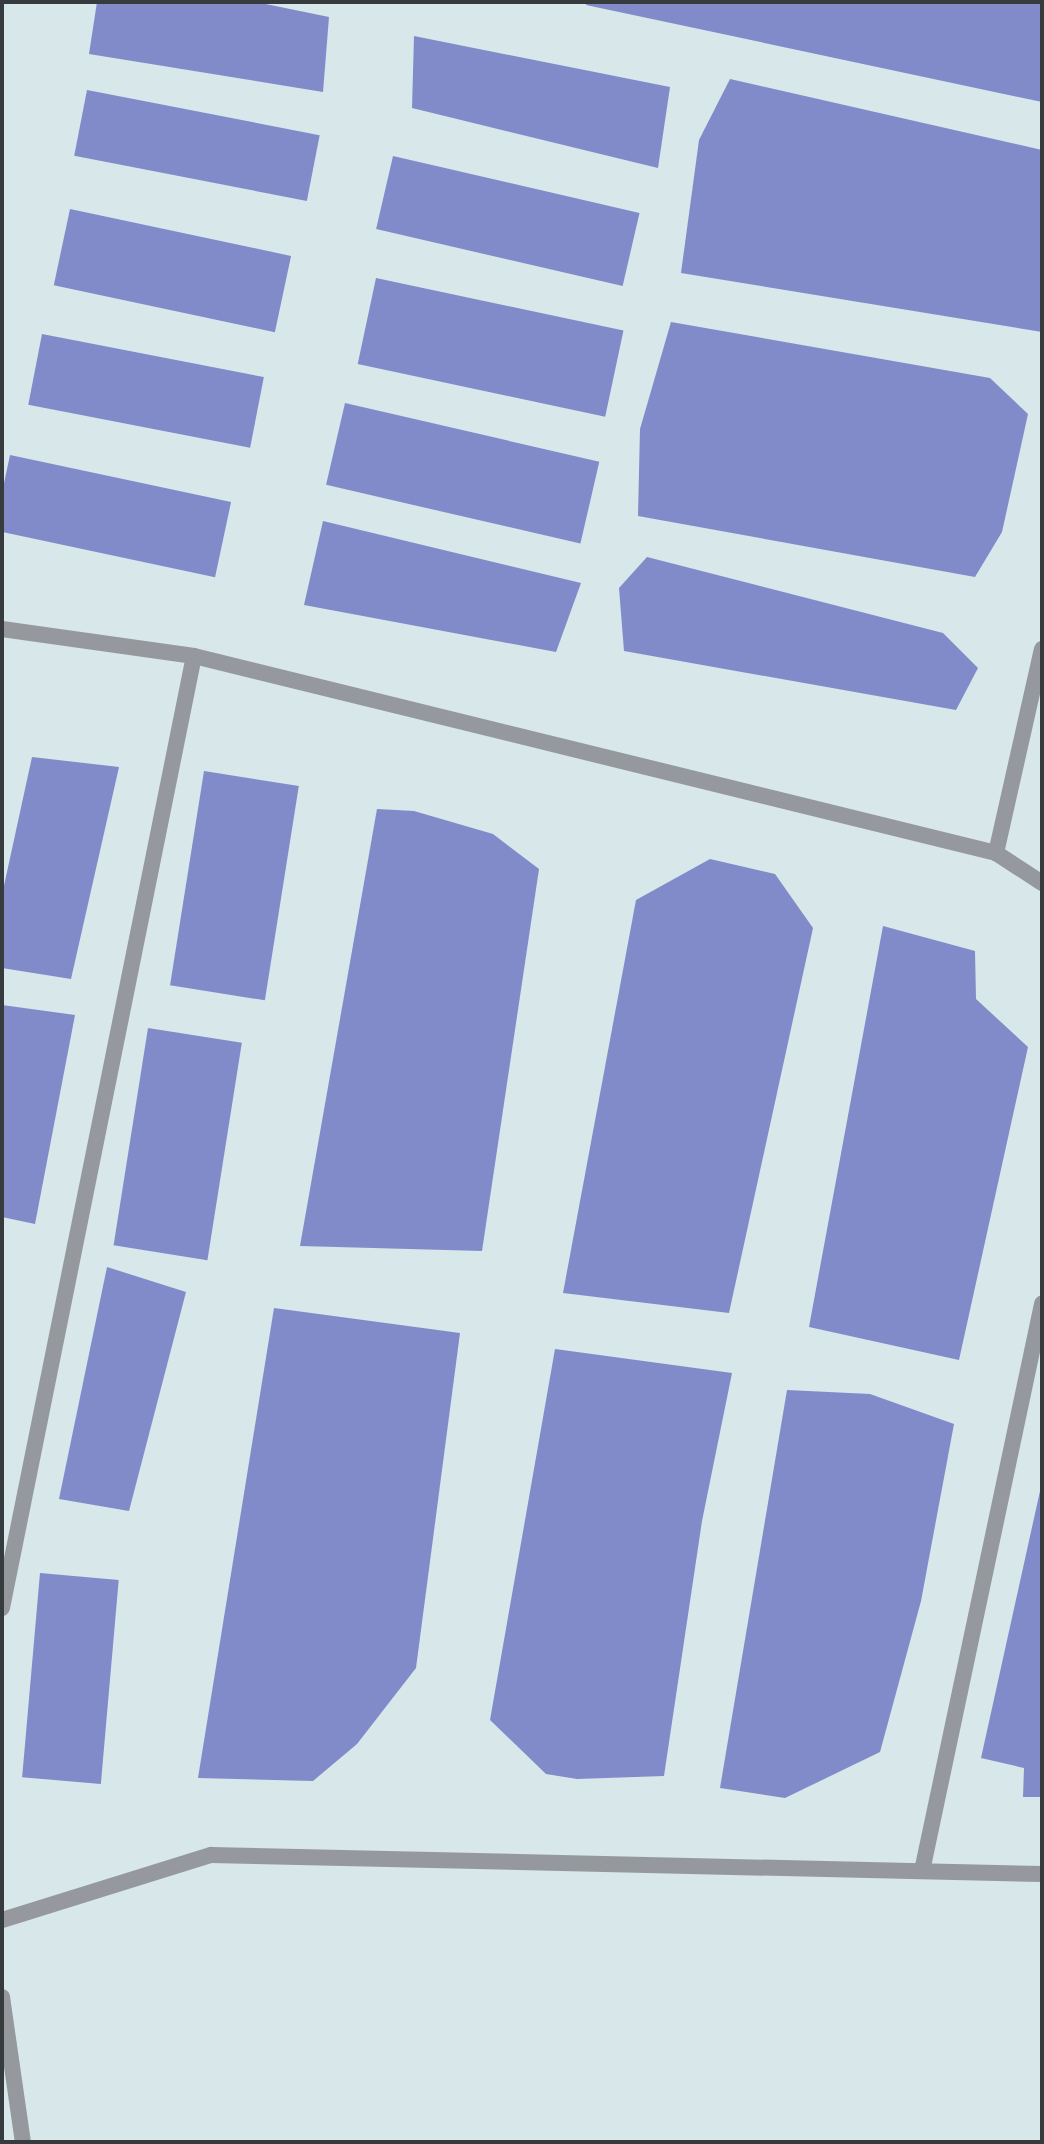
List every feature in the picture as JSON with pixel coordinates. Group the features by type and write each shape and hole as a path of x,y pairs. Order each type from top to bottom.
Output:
{"street":[{"path":"2,629 194,656 996,853 1042,883"},
{"path":"996,853 1042,649"},
{"path":"2,1608 194,656"},
{"path":"922,1871 1042,1304"},
{"path":"2,1920 211,1855 1042,1874"},
{"path":"2,1997 23,2142"}],"water":[{"path":"97,2 256,2 329,17 323,92 89,54"},
{"path":"587,2 1042,2 1042,102 586,5"},
{"path":"414,36 670,87 658,168 412,108"},
{"path":"730,79 1042,150 1042,332 681,273 699,140"},
{"path":"87,90 320,135 307,201 74,156"},
{"path":"393,156 640,213 623,286 376,229"},
{"path":"70,209 291,256 275,332 54,285"},
{"path":"376,278 623,331 605,417 358,364"},
{"path":"671,322 990,378 1028,414 1002,532 975,577 638,516 640,429"},
{"path":"42,334 264,377 250,448 28,405"},
{"path":"345,403 599,462 580,544 326,485"},
{"path":"10,455 231,502 215,577 2,532 2,493"},
{"path":"323,521 581,583 556,652 304,605"},
{"path":"647,557 943,633 978,668 956,710 624,651 619,588"},
{"path":"32,757 119,767 71,979 2,968 2,895"},
{"path":"204,771 299,786 265,1000 170,985"},
{"path":"377,809 414,811 493,834 539,869 482,1251 300,1246"},
{"path":"710,859 775,874 813,928 729,1313 563,1293 636,900"},
{"path":"883,926 975,951 976,999 1028,1047 959,1360 809,1327"},
{"path":"2,1005 75,1015 35,1224 2,1217"},
{"path":"148,1028 242,1043 207,1260 114,1245"},
{"path":"107,1267 186,1292 129,1511 59,1499"},
{"path":"274,1308 460,1333 416,1668 357,1744 313,1781 198,1778"},
{"path":"555,1349 732,1373 702,1521 664,1776 577,1779 546,1774 490,1720"},
{"path":"787,1390 870,1394 954,1424 921,1601 880,1752 785,1798 720,1788"},
{"path":"1042,1482 1042,1797 1023,1797 1024,1768 981,1758"},
{"path":"40,1573 119,1580 101,1784 22,1777"}]}
